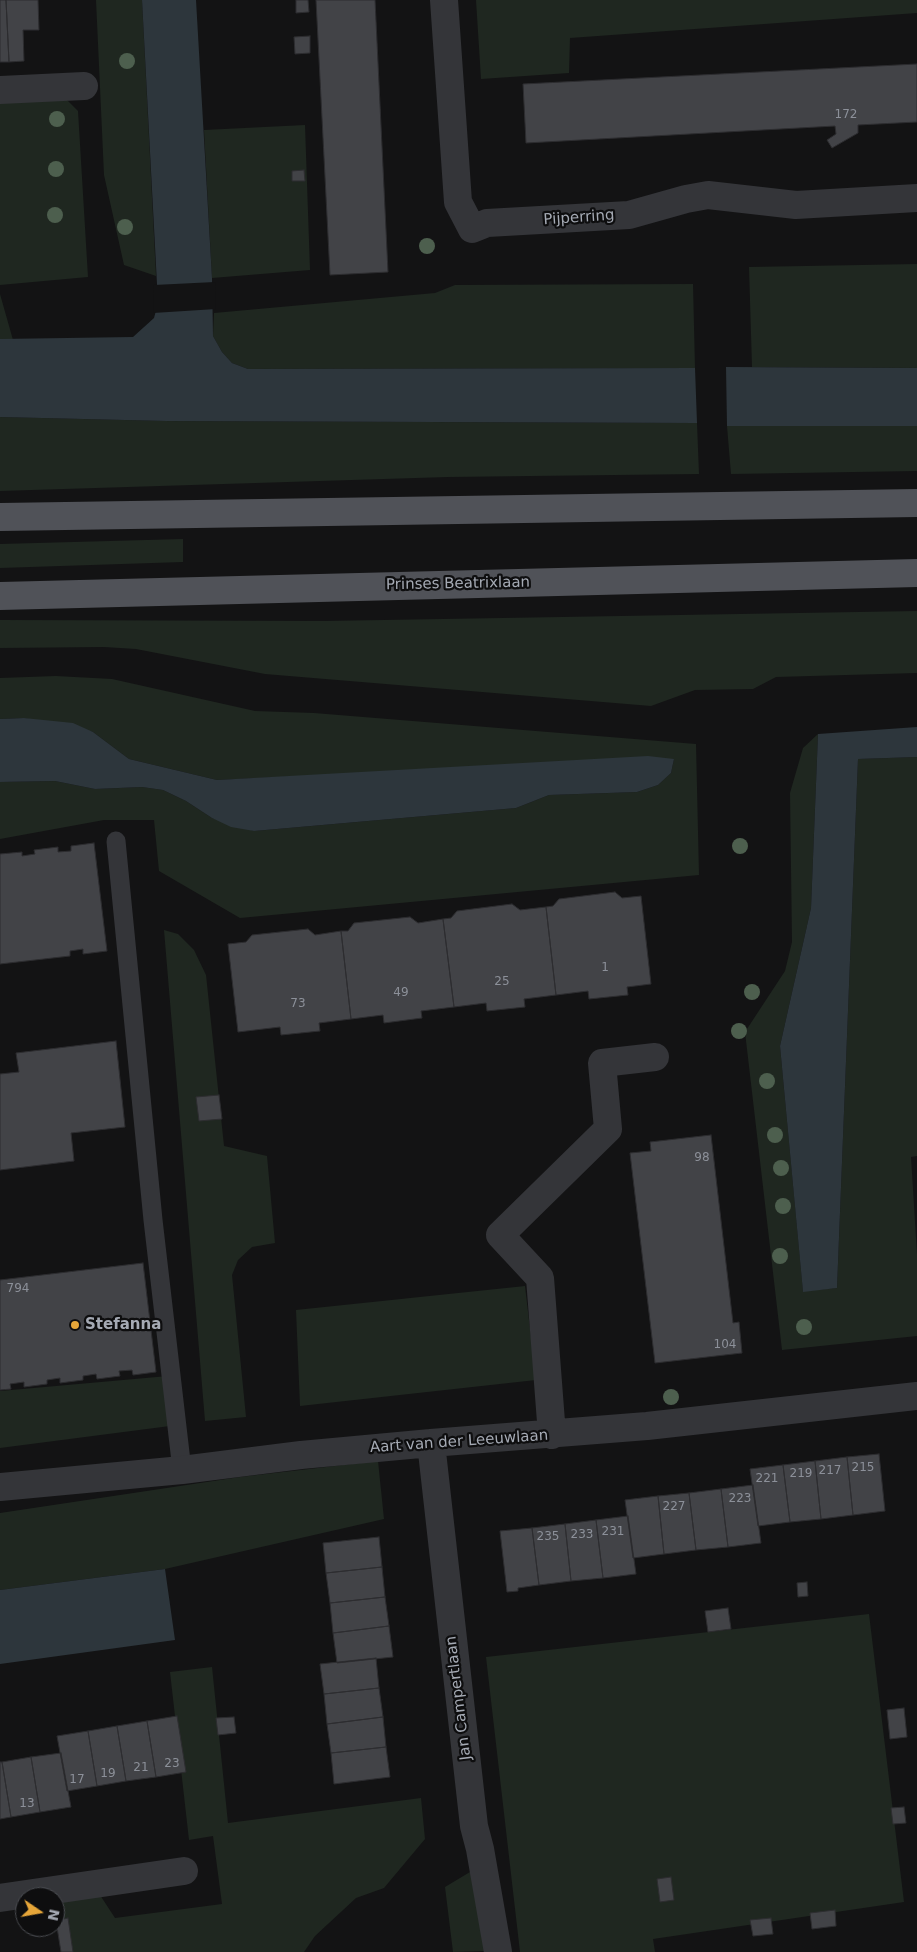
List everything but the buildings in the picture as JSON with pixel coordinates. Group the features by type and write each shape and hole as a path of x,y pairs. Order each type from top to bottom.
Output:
{"main road":[{"path":"0,517 917,503"},
{"name":"Prinses Beatrixlaan","path":"0,596 917,574"}],"street":[{"name":"Pijperring","path":"444,0 458,202 472,229 487,223 629,215 686,198 708,195 796,205 917,198"},
{"path":"0,90 84,86"},
{"path":"552,1435 540,1278 500,1235 608,1129 602,1063 655,1057"},
{"name":"Aart van der Leeuwlaan","path":"0,1486 182,1470 301,1455 430,1443 552,1435 917,1396"},
{"name":"Jan Campertlaan","path":"430,1443 474,1826 480,1849 498,1952"},
{"path":"0,1898 184,1871"}],"lane":[{"path":"116,841 154,1220 182,1470"}],"shaded area":[{"path":"96,0 142,0 156,276 124,265 104,175"},
{"path":"142,0 196,0 212,278 213,336 222,352 232,363 248,369 695,368 697,423 166,421 0,417 0,339 133,337 154,318 158,303"},
{"path":"476,0 917,0 917,13 570,38 569,73 481,79"},
{"path":"61,94 78,111 88,277 0,285 0,95"},
{"path":"305,125 310,270 212,278 204,130"},
{"path":"917,264 917,368 752,367 749,267"},
{"path":"693,284 695,368 248,369 232,363 222,352 213,336 214,313 435,293 455,285"},
{"path":"0,294 13,340 0,339"},
{"path":"726,367 917,368 917,426 727,426"},
{"path":"0,417 166,421 697,423 699,474 448,477 0,491"},
{"path":"727,426 917,426 917,471 731,474"},
{"path":"183,539 183,562 0,568 0,544"},
{"path":"917,611 917,673 776,677 753,689 695,690 651,706 265,674 136,649 104,647 0,648 0,620 324,621"},
{"path":"56,676 112,679 255,711 314,713 696,744 699,875 240,918 159,871 154,820 104,820 0,839 0,782 55,781 95,789 142,787 163,790 186,801 212,818 254,831 516,808 549,795 637,792 658,785 671,773 674,759 217,780 129,759 93,732 24,718 0,719 0,678"},
{"path":"24,718 73,723 93,732 129,759 217,780 648,756 674,759 671,773 658,785 637,792 549,795 516,808 254,831 231,827 163,790 142,787 95,789 55,781 0,782 0,719"},
{"path":"917,727 917,757 858,759 837,1288 803,1292 780,1046 811,908 818,734"},
{"path":"818,734 811,908 780,1046 803,1291 837,1288 858,759 917,757 917,1156 911,1157 917,1254 917,1336 782,1350 745,1032 785,971 792,942 790,793 803,748"},
{"path":"164,930 178,934 194,950 206,975 224,1146 267,1156 275,1243 252,1247 238,1260 232,1275 246,1417 205,1421"},
{"path":"525,1286 536,1380 300,1406 296,1310"},
{"path":"168,1376 170,1426 0,1448 0,1391"},
{"path":"378,1461 384,1519 165,1569 0,1590 0,1513 240,1477"},
{"path":"165,1569 175,1640 0,1664 0,1590"},
{"path":"869,1614 904,1902 653,1939 655,1952 520,1952 486,1657"},
{"path":"212,1667 228,1823 421,1798 425,1839 384,1888 356,1898 315,1936 304,1952 67,1952 65,1937 65,1899 100,1895 115,1918 222,1904 213,1836 189,1840 170,1672"},
{"path":"475,1869 485,1951 453,1952 445,1887"}],"pier":[{"path":"215,282 216,309 153,313 154,285"}],"place":[{"name":"Stefanna","path":"75,1325"}]}
